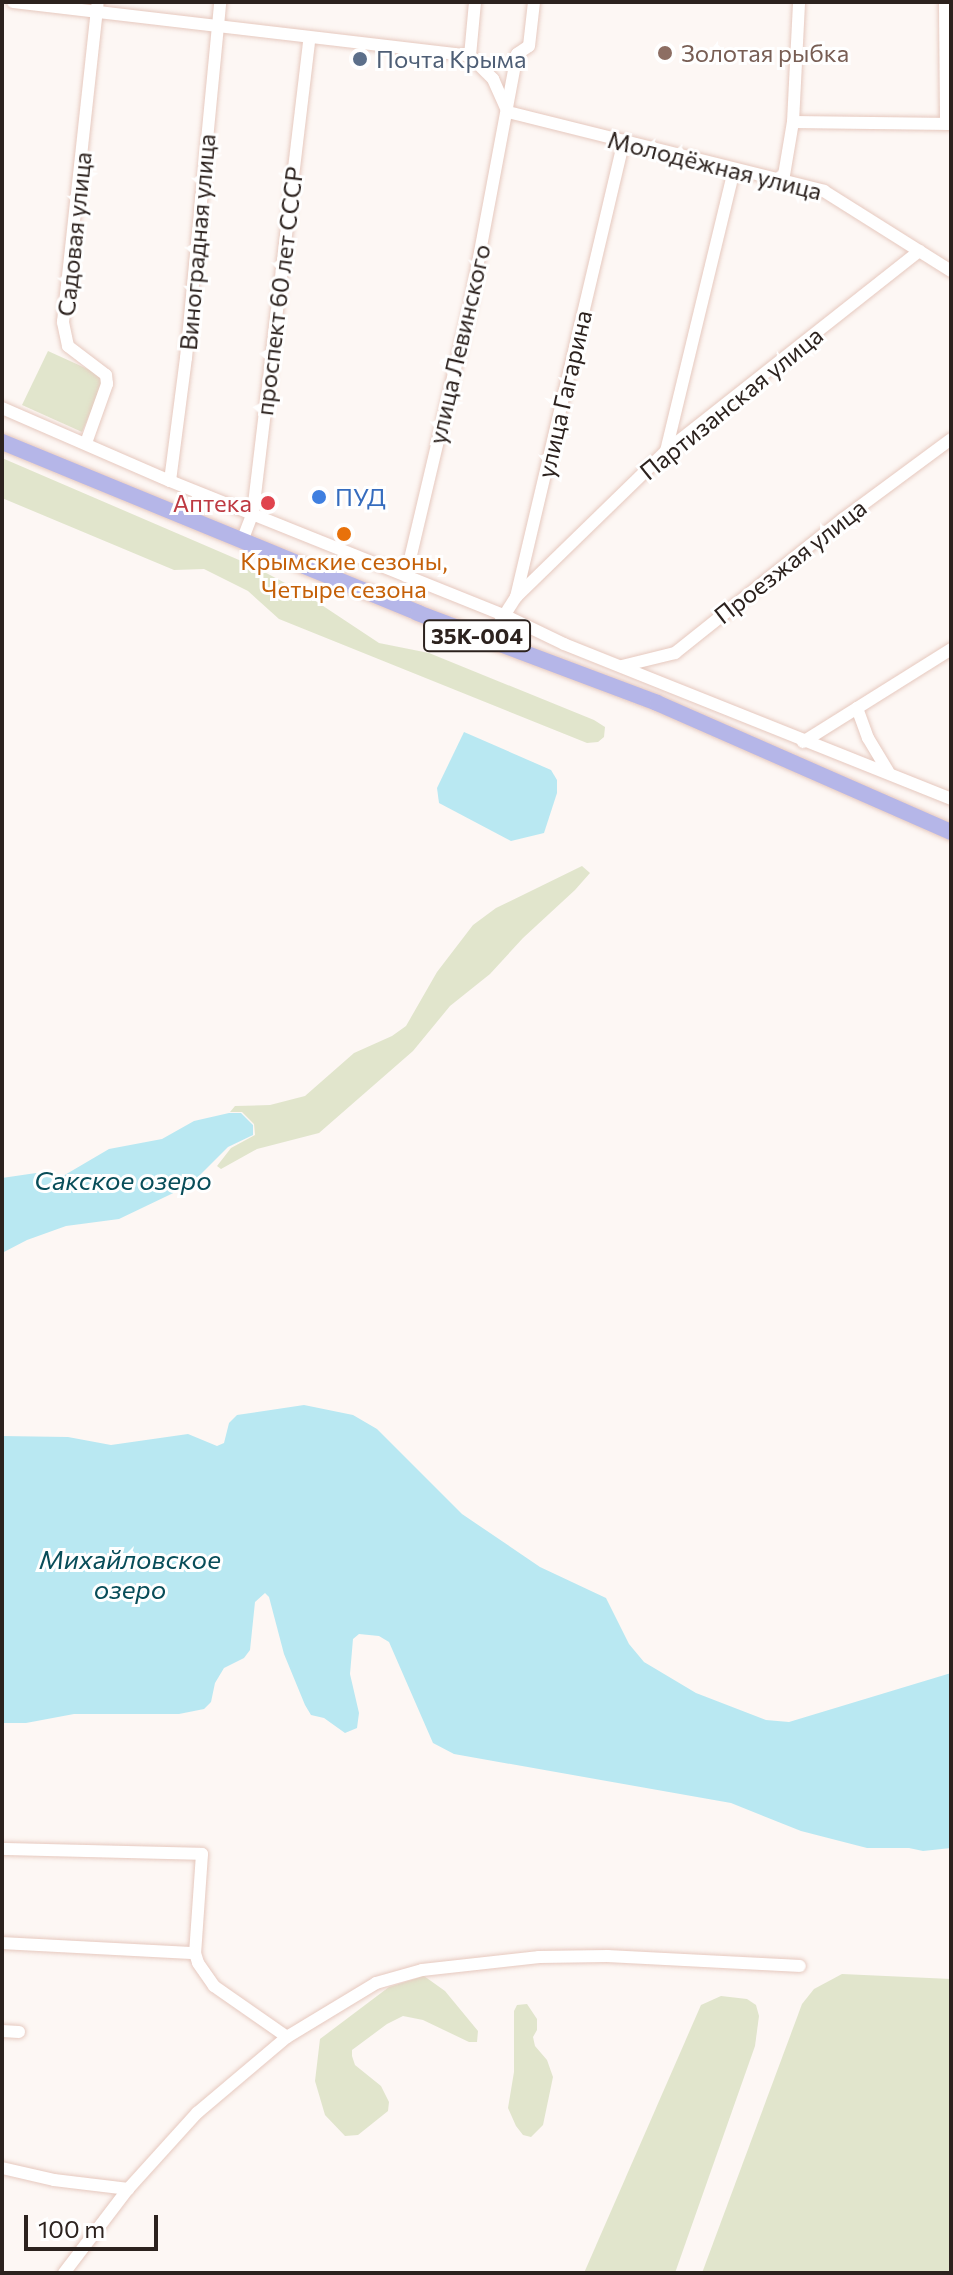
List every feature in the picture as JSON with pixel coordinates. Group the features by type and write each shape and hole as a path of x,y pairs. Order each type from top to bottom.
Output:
{"main road":[{"name":"35К-004","path":"2,442 488,641 657,703 951,832"}],"street":[{"path":"13,2 98,7 216,29 470,56 493,79 508,112"},
{"name":"Виноградная улица","path":"170,481 186,358 220,2"},
{"path":"470,56 475,2"},
{"name":"улица Левинского","path":"406,576 471,300 517,54 529,46 534,2"},
{"path":"783,181 793,122 799,2"},
{"path":"793,122 948,124 945,2"},
{"name":"Садовая улица","path":"86,443 107,384 106,375 68,346 63,322 98,7"},
{"name":"проспект 60 лет СССР","path":"242,541 253,512 309,39"},
{"name":"Молодёжная улица","path":"508,112 824,191 843,200 951,271"},
{"name":"улица Гагарина","path":"488,641 516,597 624,141"},
{"path":"666,451 734,169"},
{"name":"Партизанская улица","path":"516,597 666,451 919,251"},
{"path":"2,408 170,481 506,616 803,742 888,771 951,799"},
{"name":"Проезжая улица","path":"622,666 675,653 843,519 951,439"},
{"path":"803,742 951,649"},
{"path":"857,708 868,738 888,771"},
{"path":"2,1849 202,1854 195,1953 214,1986 287,2037"},
{"path":"2,1943 195,1953"},
{"path":"64,2273 128,2189 197,2113 287,2037 376,1983 422,1970 539,1957 608,1956 800,1966"},
{"path":"2,2031 19,2032"},
{"path":"2,2168 54,2180 128,2189"}],"green space":[{"path":"48,351 103,376 102,387 82,432 22,405"},
{"path":"2,458 253,566 302,592 379,643 429,653 594,720 605,727 604,737 598,742 587,743 279,619 248,591 204,569 174,570 2,498"},
{"path":"582,866 590,873 575,890 523,938 490,974 450,1006 413,1051 319,1133 257,1149 221,1169 217,1166 231,1148 255,1135 254,1124 242,1112 230,1112 235,1106 270,1105 305,1096 354,1053 392,1036 406,1026 437,972 473,925 496,908"},
{"path":"842,1974 951,1979 951,2273 702,2273 802,2004 814,1989"},
{"path":"424,1976 445,1991 478,2031 477,2042 469,2042 423,2020 403,2016 387,2024 352,2050 352,2056 355,2065 381,2086 389,2102 388,2111 358,2135 345,2136 325,2115 315,2081 320,2039 389,1987"},
{"path":"721,1996 747,1999 756,2005 759,2016 755,2046 675,2273 584,2273 701,2005"},
{"path":"527,2004 537,2019 533,2037 535,2046 547,2060 553,2077 543,2125 531,2137 523,2135 508,2108 514,2072 514,2011 517,2005"}],"water":[{"path":"464,732 551,770 557,780 557,793 544,833 511,841 439,803 437,788"},
{"name":"Сакское озеро","path":"241,1113 253,1125 253,1135 228,1147 190,1185 119,1219 66,1226 2,1253 2,1178 36,1173 63,1176 109,1149 162,1139 194,1121"},
{"name":"Михайловское озеро","path":"304,1405 353,1415 377,1429 462,1514 540,1567 606,1598 629,1644 644,1662 696,1693 766,1720 789,1722 951,1673 951,1848 923,1851 867,1848 801,1831 731,1803 454,1754 433,1743 389,1642 379,1636 359,1634 353,1639 350,1674 359,1713 357,1728 345,1733 324,1718 311,1715 305,1705 284,1654 269,1597 265,1593 255,1602 250,1650 244,1658 224,1668 215,1683 211,1702 204,1709 179,1714 74,1714 26,1723 2,1723 2,1436 68,1437 111,1445 188,1434 217,1446 224,1443 229,1423 237,1415"}],"place":[{"name":"Золотая рыбка","path":"665,53"},
{"name":"Почта Крыма","path":"360,59"},
{"name":"ПУД","path":"319,497"},
{"name":"Аптека","path":"268,503"},
{"name":"Крымские сезоны, Четыре сезона","path":"344,534"}]}
